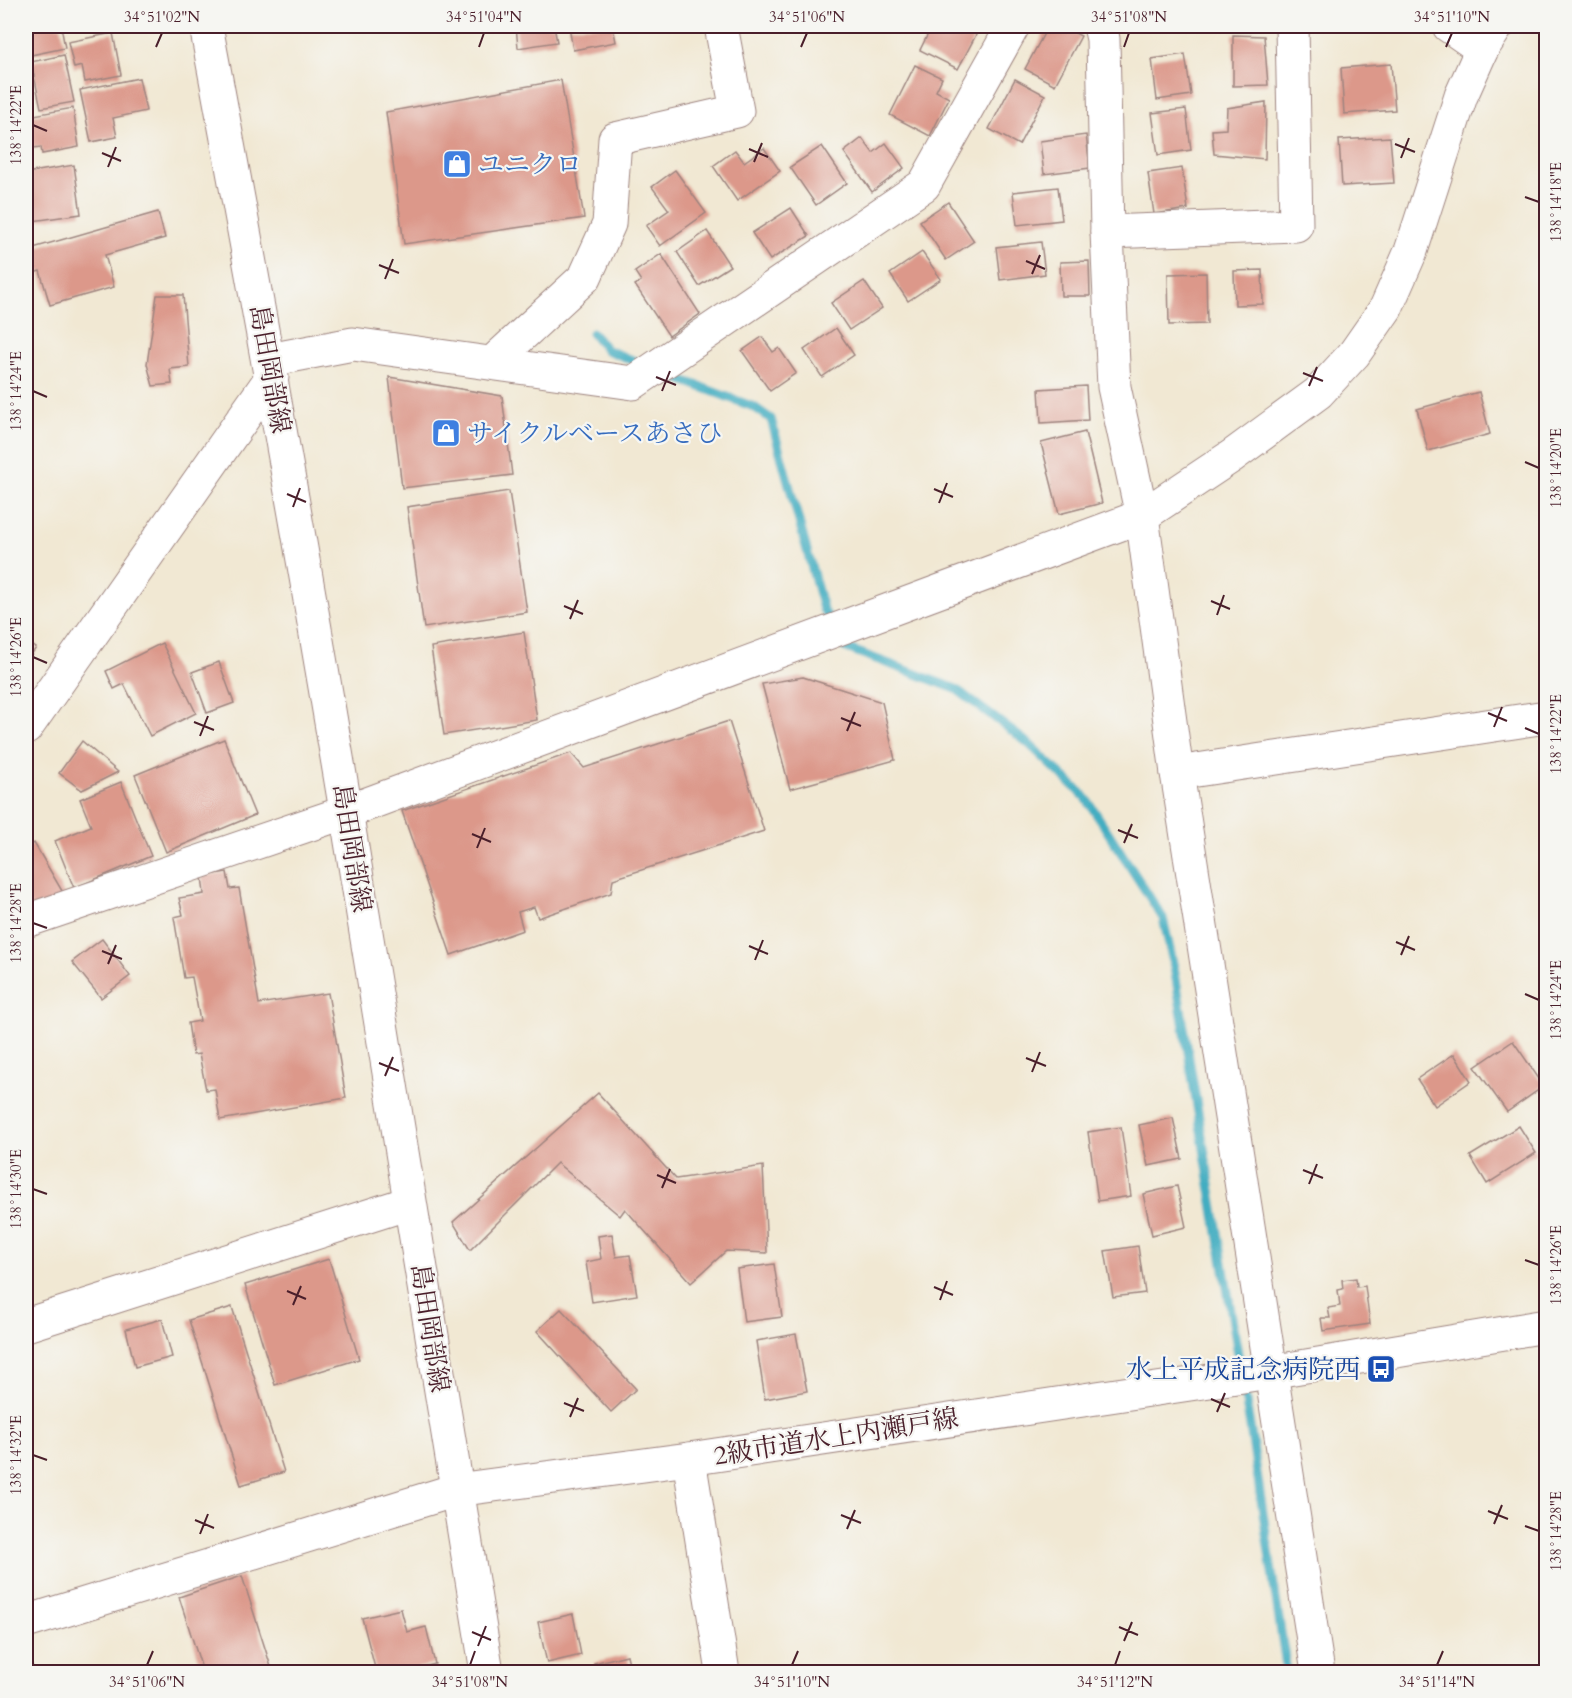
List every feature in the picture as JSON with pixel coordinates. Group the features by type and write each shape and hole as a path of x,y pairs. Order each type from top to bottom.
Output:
{"street":[{"name":"島田岡部線","path":"206,26 270,368 346,812 487,1672"},
{"path":"492,363 585,277 609,224 615,139 737,111 721,26"},
{"path":"26,728 270,368 353,344 633,383 924,185 1013,26"},
{"path":"1100,26 1103,39 1107,232 1114,387 1142,516 1177,773 1318,1672"},
{"path":"1107,232 1296,225 1292,26"},
{"path":"26,921 346,812 1142,516 1232,456 1318,393 1354,354 1386,308 1411,251 1461,96 1490,37 1449,26"},
{"path":"1177,773 1546,717"},
{"path":"26,1325 409,1203"},
{"path":"1270,1371 1546,1326"},
{"name":"2級市道水上内瀬戸線","path":"26,1622 456,1490 689,1459 1270,1371"},
{"path":"689,1459 723,1672"}],"building":[{"path":"26,26 61,26 65,48 31,55"},
{"path":"516,26 554,26 557,42 518,48"},
{"path":"569,26 613,26 616,42 573,50"},
{"path":"932,26 972,26 979,29 958,69 920,50"},
{"path":"1048,26 1061,26 1081,36 1055,85 1025,69"},
{"path":"113,33 121,75 85,82 82,66 74,68 68,42"},
{"path":"1233,35 1264,36 1268,85 1233,86"},
{"path":"1185,54 1191,95 1157,100 1152,59"},
{"path":"64,55 74,102 41,108 31,62"},
{"path":"1391,64 1395,110 1344,114 1341,68"},
{"path":"915,65 942,78 936,91 949,98 930,136 890,115"},
{"path":"139,78 146,111 113,118 117,137 91,142 80,90"},
{"path":"1015,79 1045,95 1019,145 989,129"},
{"path":"561,80 584,218 404,244 386,112"},
{"path":"1266,102 1265,159 1214,154 1212,130 1226,129 1227,108"},
{"path":"73,108 79,147 42,154 41,147 33,148 28,116"},
{"path":"1186,109 1191,150 1158,155 1152,113"},
{"path":"1086,135 1090,168 1044,174 1040,141"},
{"path":"1390,137 1394,183 1342,186 1339,140"},
{"path":"862,138 873,153 886,143 904,168 872,192 844,152"},
{"path":"822,146 847,183 816,205 790,167"},
{"path":"764,148 780,171 737,201 713,166 735,150 744,162"},
{"path":"74,165 81,214 26,222 26,173"},
{"path":"1182,168 1188,209 1154,214 1148,173"},
{"path":"675,170 706,213 660,246 646,226 669,210 652,187"},
{"path":"1058,187 1062,220 1017,225 1013,192"},
{"path":"948,202 974,241 946,260 920,221"},
{"path":"791,208 809,236 770,260 752,233"},
{"path":"158,212 165,238 105,255 114,287 50,305 40,271 30,274 26,250"},
{"path":"707,231 730,266 699,286 677,252"},
{"path":"1041,242 1045,274 1000,280 996,247"},
{"path":"922,252 941,279 908,301 890,274"},
{"path":"661,254 700,314 669,336 635,285 641,281 635,272"},
{"path":"1089,261 1090,296 1061,296 1060,262"},
{"path":"1262,270 1263,304 1235,305 1234,271"},
{"path":"1206,273 1207,324 1169,325 1168,274"},
{"path":"864,281 882,308 849,330 831,303"},
{"path":"157,295 183,295 189,367 170,369 172,384 153,386 147,364"},
{"path":"836,328 854,355 822,377 804,350"},
{"path":"762,337 773,352 779,348 796,373 770,391 742,351"},
{"path":"389,377 502,396 512,475 402,488"},
{"path":"1086,386 1088,420 1041,423 1039,389"},
{"path":"1479,392 1490,434 1428,451 1417,409"},
{"path":"1085,432 1102,503 1059,514 1041,443"},
{"path":"509,491 527,612 424,628 407,507"},
{"path":"524,632 537,720 444,735 431,647"},
{"path":"26,641 36,648 26,662"},
{"path":"162,643 196,713 150,736 124,684 114,689 106,671"},
{"path":"219,662 234,703 207,713 192,672"},
{"path":"803,677 882,702 895,760 790,789 762,684"},
{"path":"729,721 764,831 613,879 611,893 538,918 534,907 518,912 523,930 451,955 402,811 571,753 584,768"},
{"path":"224,739 255,815 166,852 135,775"},
{"path":"82,741 118,772 82,790 59,773"},
{"path":"121,782 151,856 74,888 55,841 91,826 80,799"},
{"path":"34,843 65,896 35,914 26,897 26,848"},
{"path":"227,872 230,889 239,888 259,1004 328,993 346,1098 220,1120 215,1089 206,1090 199,1054 193,1055 188,1023 200,1021 192,977 184,978 174,917 183,915 179,898 204,894 202,876"},
{"path":"102,939 130,976 101,998 72,962"},
{"path":"1513,1041 1544,1086 1507,1112 1475,1067"},
{"path":"1454,1054 1471,1081 1435,1106 1417,1079"},
{"path":"598,1093 676,1179 763,1166 767,1253 726,1251 691,1283 625,1209 620,1216 557,1163 470,1250 453,1222"},
{"path":"1173,1118 1182,1159 1148,1166 1139,1125"},
{"path":"1519,1126 1536,1153 1487,1184 1470,1156"},
{"path":"1121,1127 1131,1196 1098,1201 1088,1132"},
{"path":"1177,1186 1186,1227 1152,1235 1143,1194"},
{"path":"612,1234 616,1257 630,1255 637,1295 592,1302 586,1262 601,1259 598,1236"},
{"path":"1138,1246 1145,1293 1113,1297 1105,1251"},
{"path":"329,1259 359,1359 275,1385 245,1285"},
{"path":"774,1264 782,1317 744,1322 737,1269"},
{"path":"1356,1278 1357,1287 1365,1286 1370,1324 1323,1331 1321,1318 1330,1318 1328,1308 1340,1306 1338,1290 1343,1289 1342,1280"},
{"path":"232,1307 284,1472 241,1485 189,1320"},
{"path":"561,1309 636,1389 611,1412 537,1331"},
{"path":"162,1319 172,1357 135,1367 126,1329"},
{"path":"796,1334 807,1391 765,1399 756,1341"},
{"path":"242,1576 271,1667 252,1672 203,1672 179,1597"},
{"path":"401,1609 407,1632 426,1627 435,1664 415,1669 416,1672 376,1672 362,1618"},
{"path":"573,1614 581,1655 547,1663 538,1622"},
{"path":"627,1655 631,1672 596,1672 594,1663"},
{"path":"29,1658 35,1672 26,1672 26,1659"}],"waterway":[{"path":"592,333 607,350 645,365"},
{"path":"661,372 754,407 771,419 823,609 844,647 956,689 1028,743 1086,798 1163,918 1174,967 1249,1420 1287,1672"}],"place":[{"name":"ユニクロ","path":"457,164"},
{"name":"サイクルベースあさひ","path":"446,433"},
{"name":"水上平成記念病院西","path":"1381,1369"}]}
